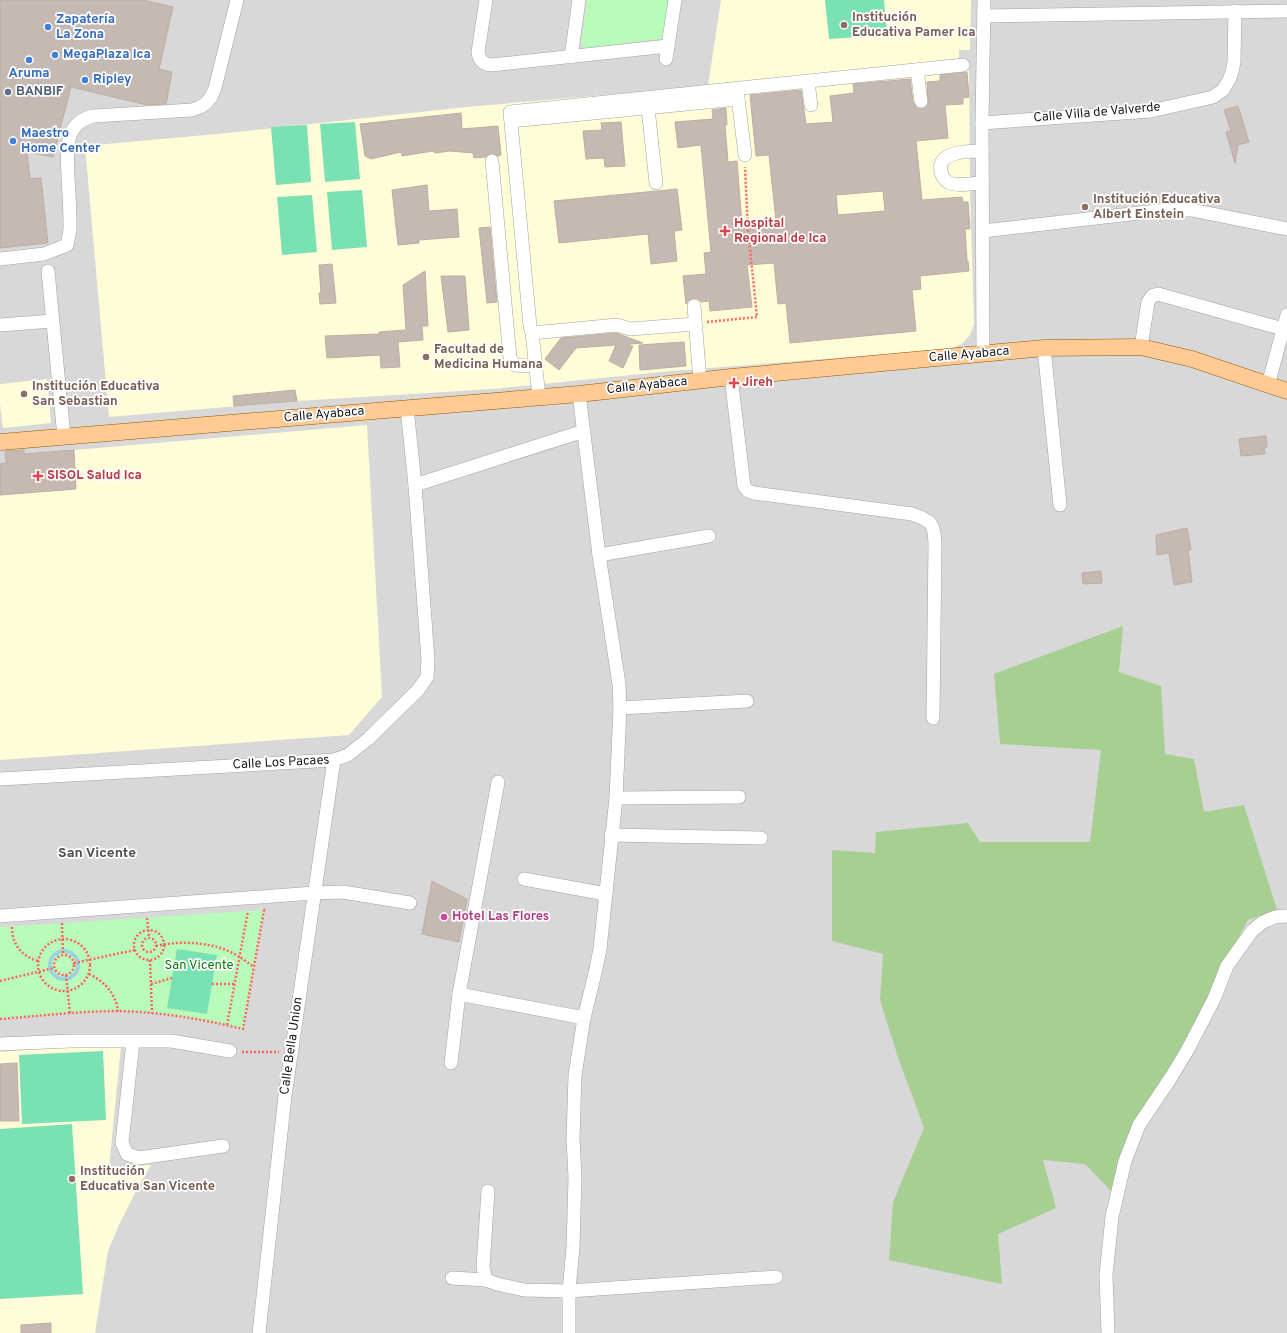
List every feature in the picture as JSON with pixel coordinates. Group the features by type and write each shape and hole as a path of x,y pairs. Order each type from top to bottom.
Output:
{"main road":[{"name":"Calle Ayabaca","path":"0,442 64,438 579,394 700,380 1044,348 1141,347 1192,359 1287,391"}],"street":[{"path":"0,259 44,254 67,245 70,228 67,148 71,133 76,125 81,121 87,117 94,116 192,110 206,103 211,97 219,76 237,0"},
{"path":"486,0 478,52 480,60 483,63 491,65 668,46"},
{"path":"571,57 579,0"},
{"path":"666,59 675,0"},
{"path":"983,354 982,122 984,0"},
{"path":"984,16 1179,6 1235,11 1281,7"},
{"name":"Calle Villa de Valverde","path":"982,122 1151,111 1213,97 1222,90 1229,80 1232,72 1234,62 1235,11"},
{"path":"510,121 648,108 808,82 963,65"},
{"path":"917,70 921,101"},
{"path":"808,82 811,105"},
{"path":"539,397 530,326 510,112 738,94"},
{"path":"738,94 745,155"},
{"path":"648,108 656,183"},
{"path":"982,151 960,152 950,155 944,160 940,169 944,179 947,182 960,184 982,183"},
{"path":"515,168 493,165 510,358 515,365 526,366 535,364"},
{"path":"983,231 1165,210 1192,210 1287,229"},
{"path":"499,243 522,242"},
{"path":"48,271 64,438"},
{"path":"1141,347 1148,302 1152,296 1158,294 1283,329"},
{"path":"694,306 700,380"},
{"path":"1268,385 1287,316"},
{"path":"0,325 52,321"},
{"path":"532,333 617,325 634,329 695,324"},
{"path":"1044,348 1060,505"},
{"path":"731,377 744,486 748,491 912,514 926,519 934,528 933,718"},
{"path":"569,1333 569,1291 573,1247 575,1178 573,1138 575,1075 584,1018 596,969 606,894 616,798 620,708 619,684 599,556 579,394"},
{"name":"Calle Los Pacaes","path":"0,779 334,760 348,755 368,739 418,690 427,677 428,660 415,485 407,408"},
{"path":"415,485 584,431"},
{"path":"599,556 709,536"},
{"path":"620,708 747,701"},
{"name":"Calle Bella Union","path":"259,1333 285,1096 334,760"},
{"path":"451,1062 459,994 498,782"},
{"path":"616,798 739,797"},
{"path":"611,835 761,838"},
{"path":"524,879 606,894"},
{"path":"3,921 314,893 343,892 410,903"},
{"path":"1108,1333 1106,1275 1112,1217 1125,1161 1139,1124 1187,1051 1214,999 1227,966 1252,931 1263,922 1275,917 1287,916"},
{"path":"459,994 584,1018"},
{"path":"0,1044 72,1041 171,1041 230,1051"},
{"path":"133,1042 122,1143 127,1154 139,1158 224,1146"},
{"path":"486,1280 483,1267 488,1191"},
{"path":"452,1278 486,1280 524,1290 569,1291 776,1277"}],"path":[{"path":"695,324 757,317 748,230 745,155"},
{"path":"0,1019 70,1013 118,1011 152,1013 191,1018 243,1029 264,910 259,910"},
{"path":"227,1025 248,911"},
{"path":"240,912 254,911"},
{"path":"140,918 147,918 149,938"},
{"path":"3,921 12,926 19,926"},
{"path":"62,922 62,955"},
{"path":"55,923 70,922"},
{"path":"12,926 13,940 17,948 24,955 38,961"},
{"path":"148,930 156,932 160,935 164,944 161,953 154,959 150,960 141,957 135,950 135,940 141,932 148,930"},
{"path":"63,939 75,941 82,946 88,952 91,960 91,969 88,978 82,985 67,992 56,991 48,987 42,980 38,971 38,961 44,948 51,942 63,939"},
{"path":"156,946 154,939 145,939 142,943 144,950 150,952 155,950 156,946 164,944 203,944 240,957 254,967"},
{"path":"74,963 135,950"},
{"path":"62,955 68,956 74,963 74,970 68,975 58,974 54,968 56,959 62,955"},
{"path":"150,960 152,1013"},
{"path":"0,981 54,968"},
{"path":"89,974 103,982 112,993 117,1004 118,1011"},
{"path":"66,975 70,1013"},
{"path":"151,984 172,978"},
{"path":"212,984 234,984"},
{"path":"230,1051 291,1052"}],"shaded area":[{"path":"0,0 1287,0 1287,1333 0,1333"},
{"path":"721,0 971,0 970,50 959,50 959,61 969,61 970,188 974,324 970,335 963,343 951,349 671,371 493,389 297,401 109,417 85,146 228,133 466,107 708,86"},
{"name":"Institución Educativa San Sebastian","path":"47,379 51,423 3,428 0,404 0,384"},
{"path":"367,425 382,697 349,735 0,760 0,495 76,489 74,450"},
{"name":"Institución Educativa San Vicente","path":"92,1045 121,1046 109,1168 151,1165 119,1225 108,1251 95,1333 0,1333 0,1052"}],"green space":[{"path":"587,0 673,0 667,38 586,48 583,47 581,43"},
{"path":"825,0 884,0 887,35 829,39"},
{"path":"355,122 360,179 325,182 320,124"},
{"path":"307,125 311,182 276,185 271,127"},
{"path":"362,190 367,247 332,250 327,192"},
{"path":"312,195 317,252 282,255 277,197"},
{"path":"1123,626 1119,672 1161,686 1165,754 1194,759 1204,812 1244,805 1277,910 1248,920 1228,958 1213,992 1173,1061 1144,1106 1125,1142 1112,1192 1085,1164 1043,1160 1056,1208 998,1234 1002,1284 889,1260 893,1202 924,1128 899,1060 880,1000 883,954 832,941 832,850 875,853 876,832 968,823 980,842 1090,842 1101,750 1000,744 994,674"},
{"name":"San Vicente","path":"264,910 243,1029 181,1017 119,1011 0,1019 0,927"},
{"path":"177,949 217,955 207,1014 167,1008"},
{"path":"103,1051 106,1120 22,1124 19,1055"},
{"path":"72,1124 83,1294 0,1299 0,1129"}],"building":[{"name":"Ripley","path":"0,0 143,0 173,7 159,69 172,72 166,104 147,105 71,87 53,157 27,152 30,179 41,178 48,243 0,248"},
{"path":"967,72 969,97 963,98 963,104 945,105 948,138 916,141 922,200 962,197 963,202 968,202 970,229 965,229 969,271 920,276 921,289 912,290 916,331 790,343 786,303 778,304 774,263 747,265 752,307 710,311 709,301 701,302 694,298 689,300 686,304 683,276 706,274 704,253 711,252 701,145 678,148 675,122 713,119 712,110 726,108 727,125 725,125 728,162 737,161 742,224 776,221 769,155 756,156 750,95 801,90 806,124 833,122 830,96 854,93 853,84 910,79 913,102 918,108 922,109 928,104 927,82 940,81 940,75","holes":["883,191 885,211 838,215 836,195"]},
{"path":"1238,106 1249,142 1238,145 1235,163 1226,132 1231,131 1224,110"},
{"path":"461,113 462,129 498,126 501,155 498,156 492,153 486,157 474,158 473,153 450,151 435,153 433,151 402,156 401,152 371,159 365,156 360,124"},
{"path":"621,122 625,166 605,167 604,158 586,159 583,131 602,130 601,123"},
{"path":"427,185 429,211 457,209 459,237 419,240 419,243 398,245 392,190"},
{"path":"677,189 682,230 674,231 677,261 651,264 648,234 559,243 554,201"},
{"path":"490,227 497,302 487,303 479,228"},
{"path":"332,264 336,303 320,304 319,293 321,293 319,265"},
{"path":"425,271 428,326 422,326 423,340 398,342 400,367 381,368 380,355 327,358 325,336 379,334 379,332 406,330 403,285"},
{"path":"441,276 465,276 469,330 448,332"},
{"path":"616,333 643,343 630,344 629,346 633,346 623,368 609,361 616,345 576,348 559,370 545,359 561,338"},
{"path":"684,342 686,366 640,370 639,345"},
{"path":"295,390 297,401 234,406 233,396"},
{"path":"1266,436 1267,447 1264,448 1265,454 1241,456 1239,439"},
{"name":"SISOL Salud Ica","path":"24,450 24,454 74,450 76,489 0,495 0,464 6,463 5,451"},
{"path":"1187,528 1191,550 1188,550 1192,582 1174,585 1169,553 1157,555 1156,535"},
{"path":"1101,571 1102,583 1083,584 1082,573"},
{"name":"Hotel Las Flores","path":"432,881 467,899 459,942 422,934"},
{"path":"17,1063 19,1121 0,1121 0,1064"},
{"path":"51,1323 51,1333 21,1333 21,1325"}],"waterway":[{"path":"64,951 74,955 78,965 74,975 64,979 54,975 50,965 54,955 64,951"}],"place":[{"name":"Institución Educativa Pamer Ica","path":"844,25"},
{"name":"Zapatería La Zona","path":"48,27"},
{"name":"MegaPlaza Ica","path":"55,55"},
{"name":"Aruma","path":"29,60"},
{"name":"Ripley","path":"85,80"},
{"name":"BANBIF","path":"8,92"},
{"name":"Maestro Home Center","path":"13,141"},
{"name":"Institución Educativa Albert Einstein","path":"1085,207"},
{"name":"Hospital Regional de Ica","path":"725,231"},
{"name":"Facultad de Medicina Humana","path":"426,357"},
{"name":"Jireh","path":"734,383"},
{"name":"Institución Educativa San Sebastian","path":"24,394"},
{"name":"SISOL Salud Ica","path":"38,476"},
{"name":"Hotel Las Flores","path":"444,917"},
{"name":"Institución Educativa San Vicente","path":"72,1179"}],"district":[{"name":"San Vicente","path":"97,853"}]}
